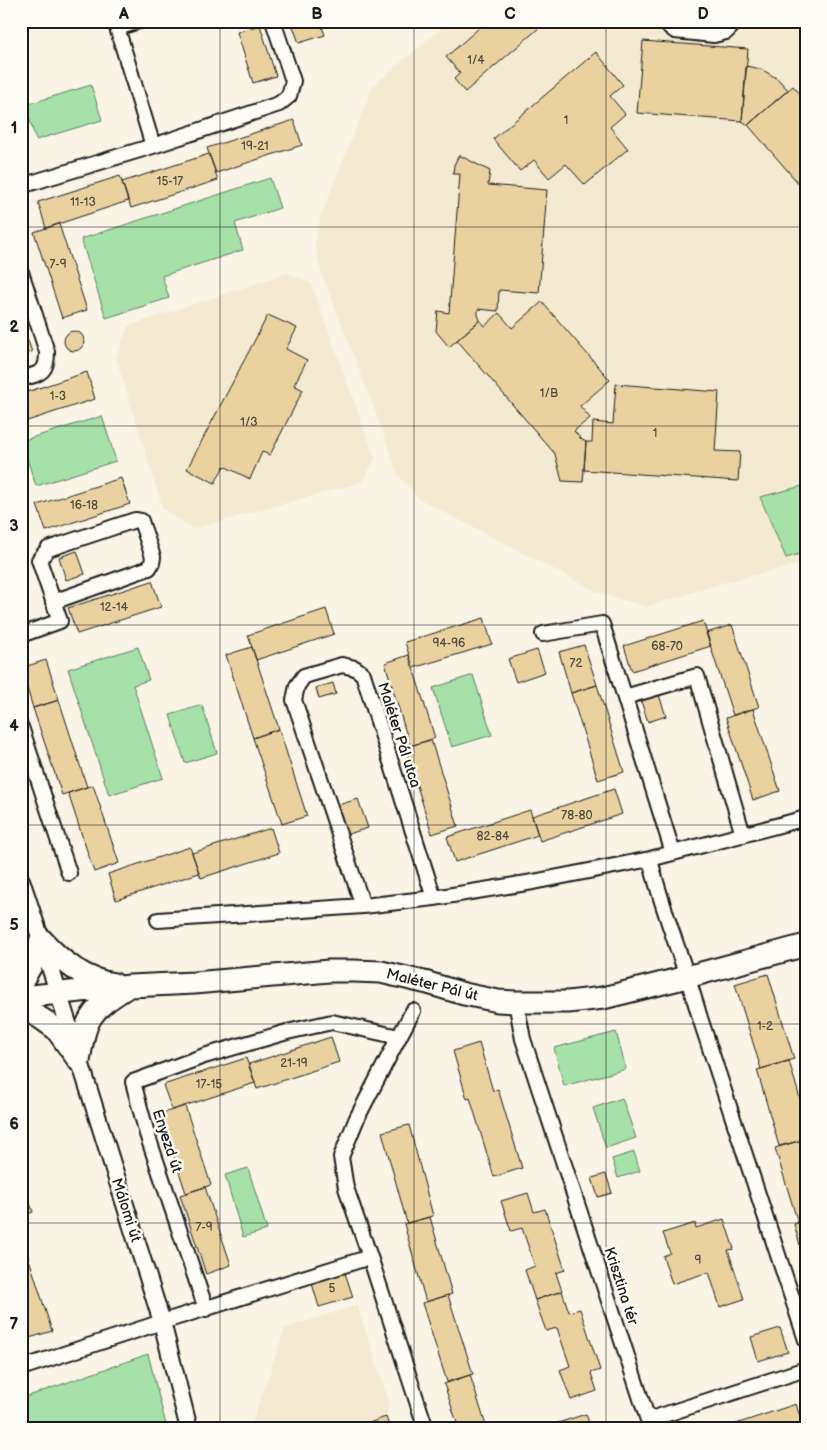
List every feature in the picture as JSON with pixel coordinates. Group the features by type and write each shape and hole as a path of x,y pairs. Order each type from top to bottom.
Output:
{"main road":[{"path":"21,983 35,959 41,940 56,956 80,972 103,982 130,986"},
{"name":"Maléter Pál út","path":"21,996 329,971 381,972 498,1001 568,1002 603,998 806,945"},
{"path":"79,1062 83,1038 90,1017 106,1001 130,986"},
{"path":"21,1007 56,1029 79,1062"}],"street":[{"path":"139,21 116,25 153,146"},
{"path":"21,186 153,146 279,104 289,96 293,81 273,21"},
{"path":"665,21 675,31 714,35 726,32 737,21"},
{"path":"21,272 47,352 47,364 40,372 21,379"},
{"path":"21,635 60,621 53,602 39,560 48,549 136,520 141,522 153,557 149,568 53,602"},
{"path":"543,634 602,624 673,853"},
{"name":"Maléter Pál utca","path":"363,906 294,700 297,686 304,676 342,665 355,668 363,674 434,898"},
{"path":"624,697 697,676 743,834"},
{"path":"21,727 69,872"},
{"path":"158,920 363,906 434,898 533,882 650,859 806,818"},
{"path":"650,859 657,890 806,1340"},
{"name":"Málomi út","path":"21,880 162,1322 189,1429"},
{"name":"Krisztina tér","path":"516,1002 521,1033 648,1420 806,1369"},
{"path":"413,1011 358,1118 341,1157 346,1188 426,1429"},
{"name":"Enyezd út","path":"206,1309 147,1134 133,1082 204,1056 287,1032 332,1022 399,1037"},
{"path":"21,1368 370,1257"}],"shaded area":[{"path":"450,21 806,21 806,563 726,582 647,607 599,593 419,499 398,475 320,269 315,243 320,218 373,86"},
{"path":"287,273 311,283 375,459 362,482 193,529 163,509 116,358 128,326"},
{"path":"357,1305 389,1401 386,1417 390,1429 250,1429 285,1328"}],"green space":[{"path":"91,85 102,120 36,140 25,105"},
{"path":"270,178 280,208 235,223 243,250 162,276 169,298 106,318 81,239"},
{"path":"102,416 116,461 36,486 21,441"},
{"path":"806,485 806,552 786,558 760,497"},
{"path":"138,647 149,680 133,685 163,778 109,795 68,669"},
{"path":"473,675 492,735 452,747 433,688"},
{"path":"202,705 217,753 185,763 170,715"},
{"path":"616,1032 626,1069 564,1086 554,1048"},
{"path":"622,1098 636,1138 606,1148 593,1108"},
{"path":"634,1152 640,1171 618,1178 612,1159"},
{"path":"248,1168 267,1230 243,1237 225,1175"},
{"path":"148,1354 167,1429 21,1429 21,1402 23,1398"}],"building":[{"path":"291,21 320,21 325,35 299,43"},
{"path":"487,21 547,21 465,92 454,79 460,73 446,57"},
{"path":"260,25 276,76 253,83 237,32"},
{"path":"643,41 748,49 742,121 637,113"},
{"path":"596,52 623,85 610,96 625,114 610,127 628,149 585,185 566,164 549,178 534,160 520,171 493,139"},
{"path":"746,66 761,69 778,79 788,90 748,125 742,121"},
{"path":"793,86 806,100 806,192 748,125"},
{"path":"294,120 302,145 216,173 207,148"},
{"path":"209,154 218,180 131,208 122,182"},
{"path":"459,155 490,171 488,185 547,190 539,293 499,290 498,311 478,309 480,320 449,347 436,331 438,311 449,313 460,174 453,174 454,165"},
{"path":"120,176 128,201 46,228 38,202"},
{"path":"59,224 87,310 62,318 34,232"},
{"path":"542,302 610,380 580,406 590,418 574,431 586,442 583,482 562,481 555,454 457,340 480,320 485,326 499,313 512,328"},
{"path":"268,315 297,328 286,349 307,360 294,385 303,390 270,455 262,452 250,479 224,466 215,483 187,469"},
{"path":"21,330 24,330 32,352 21,355"},
{"path":"74,331 81,334 84,341 81,348 74,351 67,348 64,341 67,334"},
{"path":"87,372 95,399 21,423 21,394"},
{"path":"616,384 719,392 715,451 740,452 738,481 584,470 586,442 592,442 593,422 613,424"},
{"path":"121,478 130,504 46,531 37,505"},
{"path":"77,551 85,574 66,580 59,557"},
{"path":"152,581 161,607 77,634 68,608"},
{"path":"326,609 334,634 256,660 248,635"},
{"path":"484,618 492,644 413,668 405,642"},
{"path":"703,621 711,646 632,671 624,646"},
{"path":"732,625 759,707 733,715 706,633"},
{"path":"584,645 597,685 571,693 559,652"},
{"path":"252,647 279,729 253,738 226,655"},
{"path":"537,650 545,672 516,682 508,659"},
{"path":"409,655 435,738 410,746 385,663"},
{"path":"46,660 59,700 33,708 21,668"},
{"path":"333,683 336,694 319,699 316,688"},
{"path":"597,685 624,772 598,780 571,693"},
{"path":"658,692 666,716 648,722 640,698"},
{"path":"59,700 87,787 62,795 33,708"},
{"path":"753,709 780,791 753,800 726,718"},
{"path":"279,729 307,816 282,824 253,738"},
{"path":"431,740 458,826 432,834 405,747"},
{"path":"93,785 119,863 94,872 68,793"},
{"path":"614,789 622,814 540,841 532,816"},
{"path":"358,799 368,828 345,835 335,806"},
{"path":"530,810 538,835 455,862 447,837"},
{"path":"271,828 279,853 201,878 192,853"},
{"path":"190,847 199,873 116,900 108,874"},
{"path":"768,974 794,1059 761,1069 735,984"},
{"path":"331,1037 339,1062 257,1089 249,1064"},
{"path":"479,1043 493,1091 498,1089 522,1168 494,1177 470,1098 467,1099 453,1051"},
{"path":"246,1058 255,1083 172,1110 163,1085"},
{"path":"789,1061 806,1119 806,1139 779,1146 757,1070"},
{"path":"185,1106 211,1185 186,1193 160,1114"},
{"path":"409,1125 433,1216 407,1223 382,1132"},
{"path":"806,1139 806,1221 798,1223 775,1148"},
{"path":"606,1174 612,1193 598,1197 592,1178"},
{"path":"21,1176 33,1212 21,1216"},
{"path":"205,1187 231,1265 206,1274 180,1195"},
{"path":"528,1193 534,1212 545,1209 565,1270 556,1273 562,1291 535,1300 525,1270 535,1266 522,1228 511,1231 501,1201"},
{"path":"430,1217 452,1294 426,1302 404,1224"},
{"path":"724,1219 734,1249 728,1250 744,1299 720,1307 709,1272 672,1284 663,1256 670,1253 663,1233 695,1223 696,1228"},
{"path":"806,1221 806,1266 794,1224"},
{"path":"21,1234 52,1331 23,1340 21,1336"},
{"path":"344,1270 353,1297 319,1307 311,1280"},
{"path":"562,1291 569,1312 580,1309 600,1370 591,1373 597,1391 571,1400 560,1370 570,1366 557,1328 546,1331 535,1300"},
{"path":"448,1295 473,1374 447,1382 422,1303"},
{"path":"780,1328 788,1352 758,1361 751,1337"},
{"path":"470,1375 487,1429 459,1429 444,1384"},
{"path":"796,1404 804,1429 721,1429"},
{"path":"586,1414 591,1429 540,1429 561,1422"},
{"path":"386,1417 390,1429 351,1429"}]}
